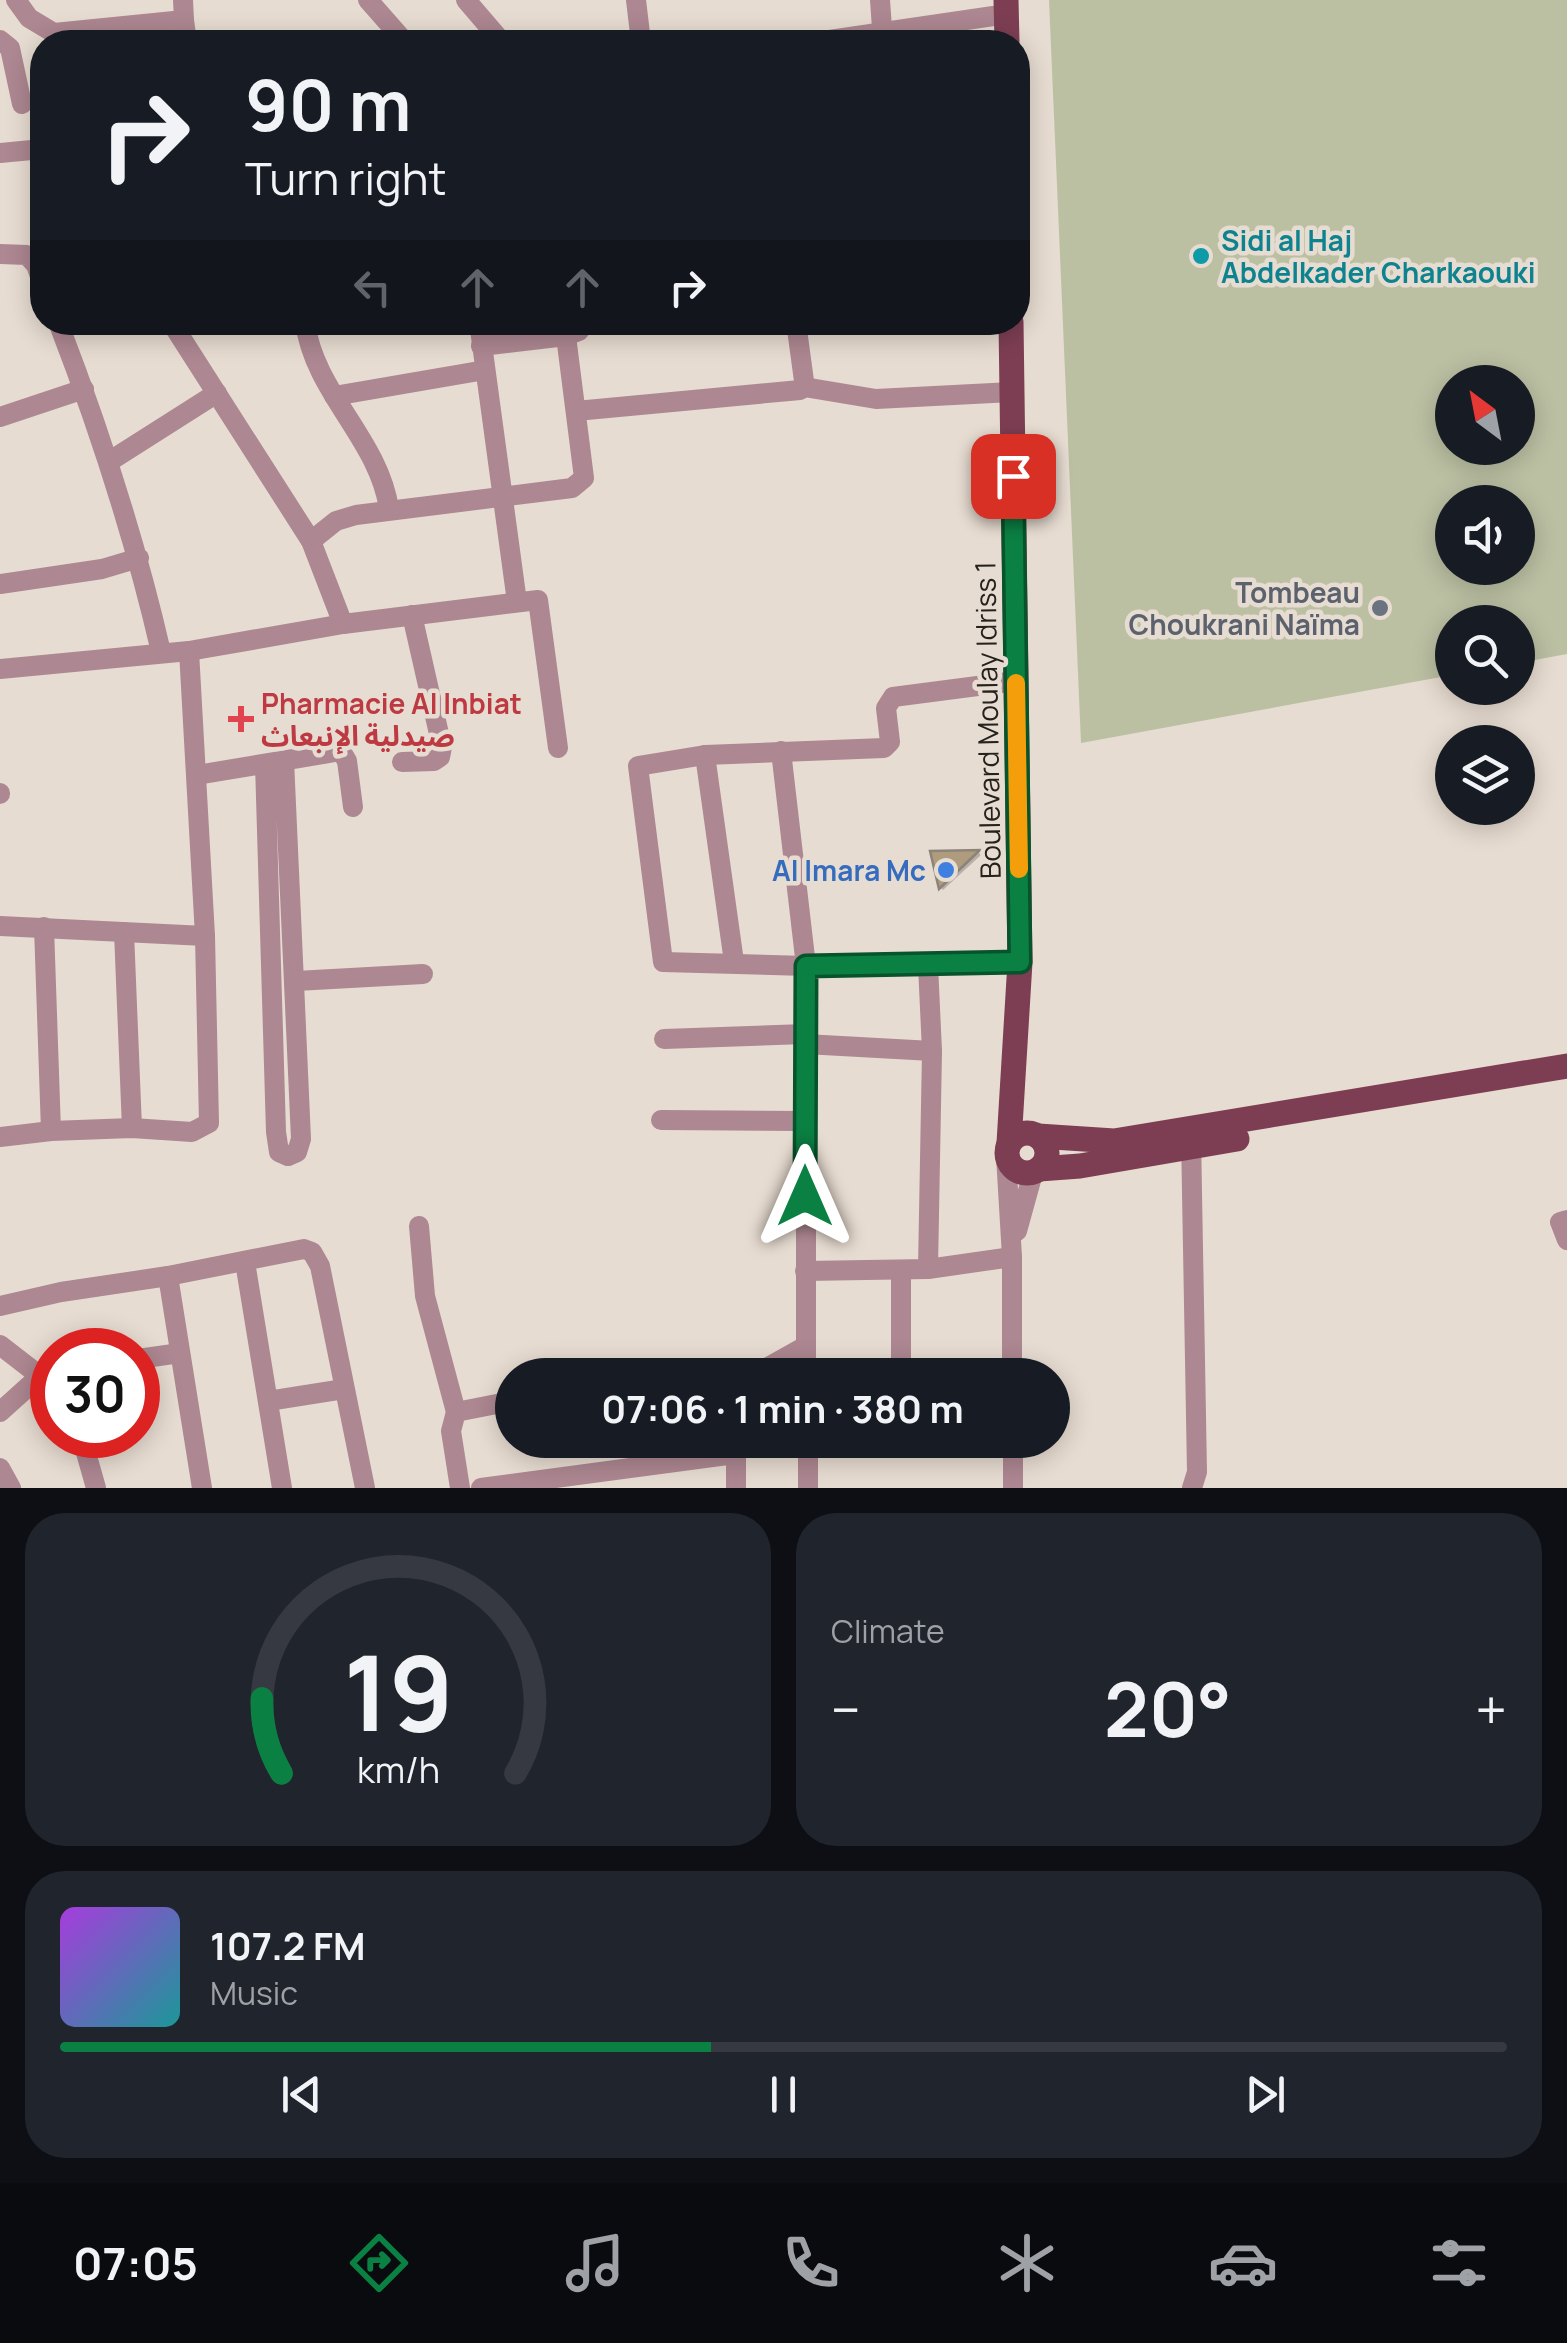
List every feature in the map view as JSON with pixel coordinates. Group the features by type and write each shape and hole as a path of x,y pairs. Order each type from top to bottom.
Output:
{"main road":[{"name":"Boulevard Moulay Idriss 1","path":"1011,335 1020,962 1016,1056 1021,1142 1047,1152 1036,1171"},
{"path":"1567,1066 1192,1138 1036,1171 1018,1172 1021,1142 1192,1138 1567,1082"}],"street":[{"path":"16,0 46,30"},
{"path":"368,0 394,30"},
{"path":"466,0 492,30"},
{"path":"636,0 639,30"},
{"path":"880,0 882,30"},
{"path":"915,30 1006,7"},
{"path":"81,30 184,10"},
{"path":"36,30 40,28"},
{"path":"22,104 5,44 30,33"},
{"path":"0,153 30,150"},
{"path":"0,254 30,258"},
{"path":"63,335 110,461 161,652"},
{"path":"179,335 311,541 342,624"},
{"path":"307,335 334,396 376,460 389,509"},
{"path":"480,335 516,602"},
{"path":"798,335 804,387"},
{"path":"311,541 336,521 389,509 580,484 584,478 566,336 481,346"},
{"path":"334,396 484,370"},
{"path":"576,410 804,387 876,398 1012,392"},
{"path":"0,418 84,388"},
{"path":"110,461 217,394"},
{"path":"1,580 102,569 139,558"},
{"path":"0,669 188,652 342,624 538,600 558,748"},
{"path":"402,762 434,761 440,758 442,748 412,615"},
{"path":"0,1136 132,1128 192,1132 209,1123 205,936 188,652"},
{"path":"1016,680 893,697 886,708 890,742 884,748 705,756 638,766 663,962 806,966 1020,962"},
{"path":"197,775 337,751 344,753 353,807"},
{"path":"782,751 806,966 805,1358"},
{"path":"705,756 734,962"},
{"path":"275,762 280,890 272,994 274,1060 278,1145 280,1154 288,1156 296,1152 301,1139 296,989 280,890"},
{"path":"0,926 205,936"},
{"path":"44,927 51,1130"},
{"path":"124,932 132,1128"},
{"path":"928,965 932,1052 928,1269"},
{"path":"272,994 423,974"},
{"path":"664,1039 805,1039 932,1052"},
{"path":"274,1060 297,1059"},
{"path":"662,1120 804,1121"},
{"path":"1192,1138 1197,1472 1192,1488"},
{"path":"1012,1358 1012,1257 1021,1142"},
{"path":"1012,1257 1036,1171"},
{"path":"1567,1220 1560,1222 1567,1240"},
{"path":"418,1226 425,1296 456,1412 451,1431 460,1488"},
{"path":"0,1306 304,1249 312,1252 320,1266 365,1488"},
{"path":"805,1271 928,1269 1012,1257"},
{"path":"245,1262 282,1488"},
{"path":"901,1270 901,1358"},
{"path":"168,1276 202,1488"},
{"path":"0,1345 30,1367"},
{"path":"783,1358 804,1346"},
{"path":"160,1356 180,1354"},
{"path":"268,1401 344,1389"},
{"path":"0,1412 30,1392"},
{"path":"456,1412 495,1404"},
{"path":"88,1458 96,1488"},
{"path":"481,1488 668,1458"},
{"path":"736,1458 736,1488"},
{"path":"808,1458 808,1488"},
{"path":"1013,1458 1013,1488"},
{"path":"0,1468 11,1488"}],"green space":[{"path":"1049,0 1567,0 1567,654 1535,660 1535,605 1435,605 1435,678 1081,743"}],"building":[{"name":"Sidi al Haj Abdelkader Charkaouki","path":"1205,247 1210,259 1197,265 1191,253"},
{"name":"Al Imara Mc","path":"980,850 939,889 930,851"}],"slow traffic":[{"path":"1016,683 1019,869"}],"place":[{"name":"Sidi al Haj Abdelkader Charkaouki","path":"1201,256"},
{"name":"Tombeau Choukrani Naïma","path":"1380,608"},
{"name":"Pharmacie Al Inbiat صيدلية الإنبعاث","path":"241,719"},
{"name":"Al Imara Mc","path":"946,870"}],"route":[{"path":"805,1196 806,966 1020,962 1013,476"}]}
